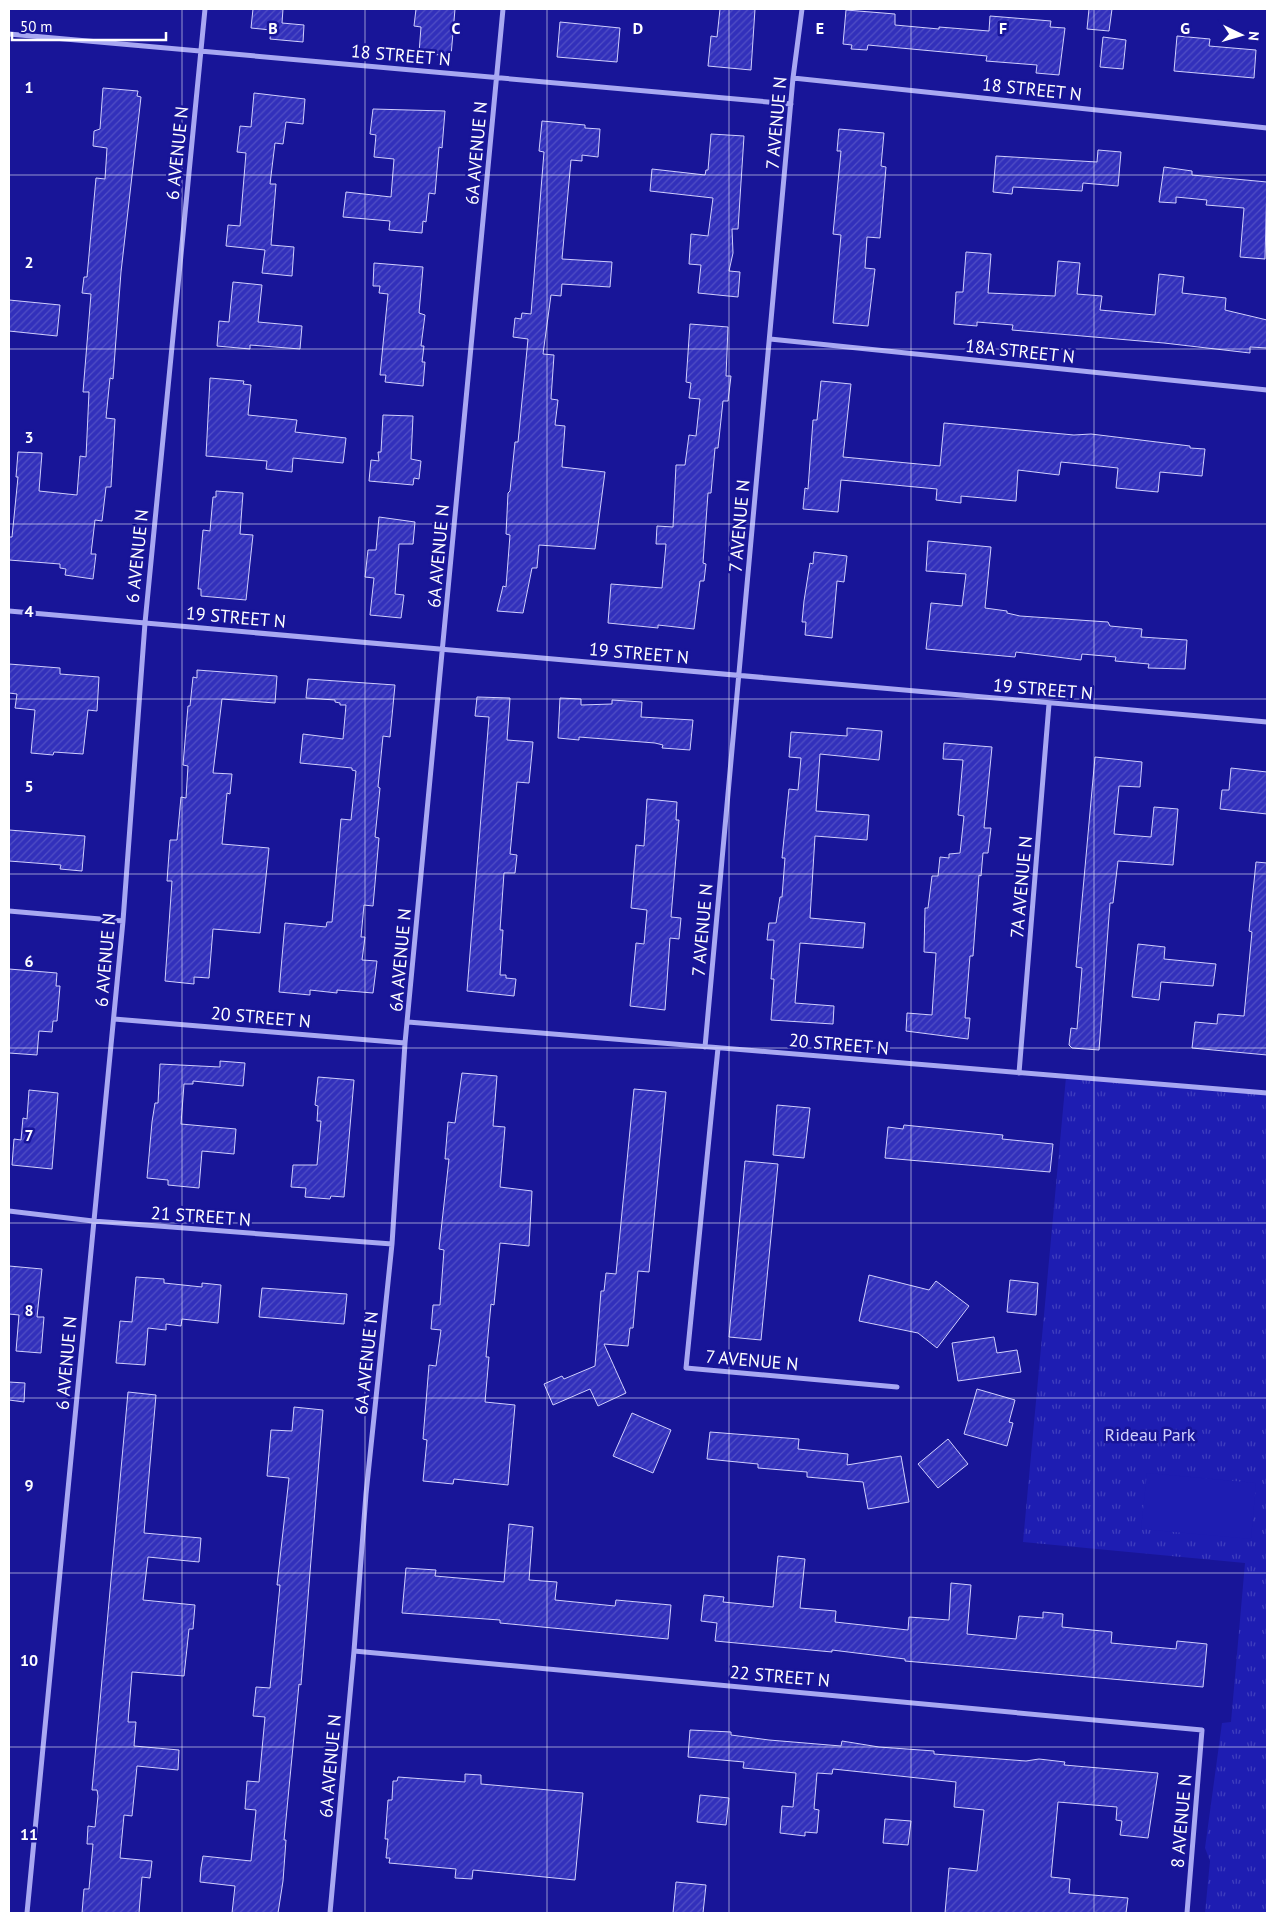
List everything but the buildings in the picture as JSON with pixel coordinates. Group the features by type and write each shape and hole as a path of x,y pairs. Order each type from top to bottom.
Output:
{"street":[{"name":"6 AVENUE N","path":"27,1913 92,1221 114,1019 123,921 144,623 204,9"},
{"name":"6A AVENUE N","path":"330,1913 366,1494 392,1244 406,1043 503,9"},
{"name":"7 AVENUE N","path":"705,1047 793,78 802,9"},
{"name":"18 STREET N","path":"9,34 791,104"},
{"name":"18 STREET N","path":"793,78 1267,128"},
{"name":"18A STREET N","path":"770,339 1267,390"},
{"name":"19 STREET N","path":"9,611 1267,722"},
{"name":"7A AVENUE N","path":"1019,1073 1049,704"},
{"path":"9,911 123,921"},
{"name":"20 STREET N","path":"114,1019 406,1043"},
{"name":"20 STREET N","path":"408,1022 1267,1093"},
{"name":"7 AVENUE N","path":"718,1048 686,1368 897,1387"},
{"name":"21 STREET N","path":"9,1211 92,1221 392,1244"},
{"name":"22 STREET N","path":"354,1651 1202,1730"},
{"name":"8 AVENUE N","path":"1187,1913 1202,1730"}],"green space":[{"name":"Rideau Park","path":"1066,1077 1267,1093 1267,1913 1205,1913 1210,1861 1205,1848 1222,1723 1231,1722 1245,1563 1023,1542"},
{"path":"1147,1473 1256,1483 1251,1539 1141,1529"}]}
